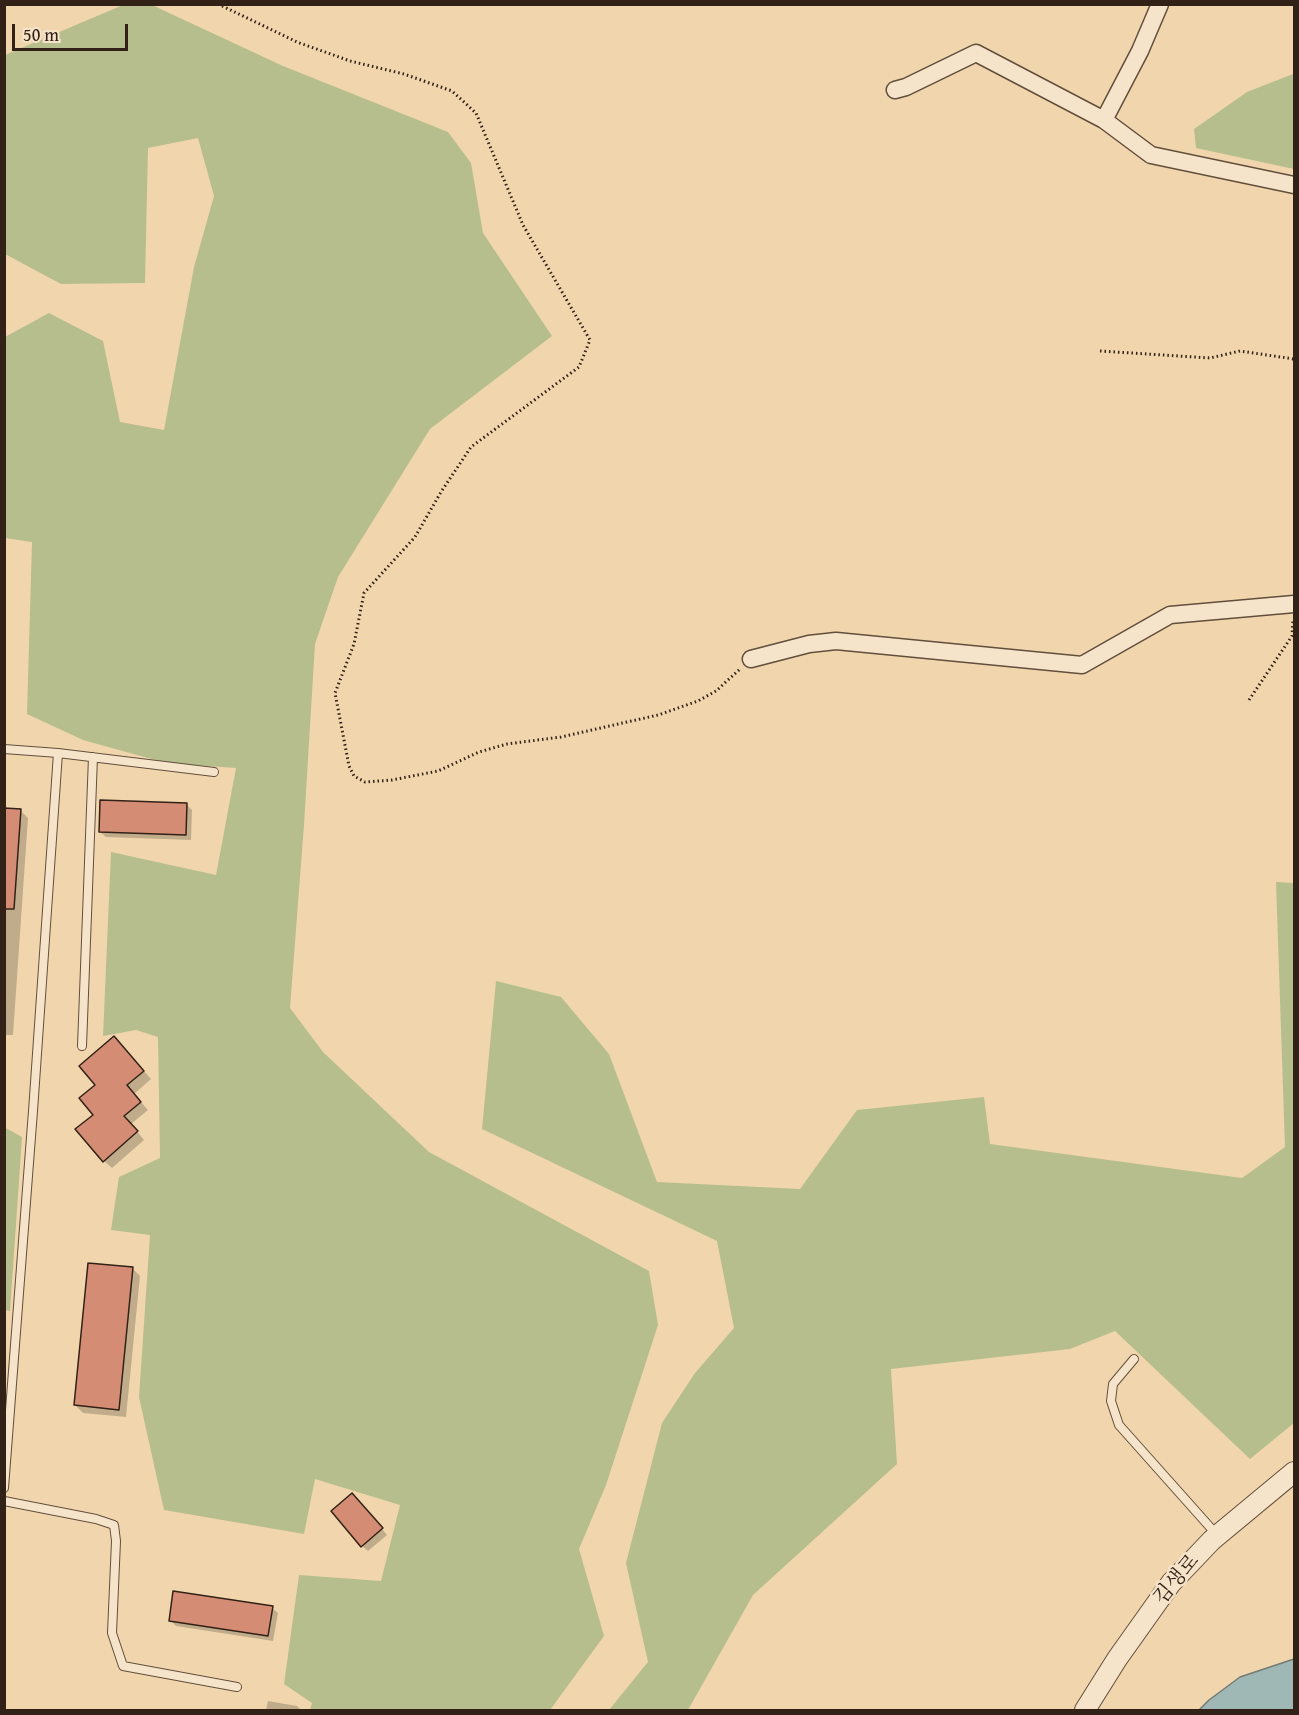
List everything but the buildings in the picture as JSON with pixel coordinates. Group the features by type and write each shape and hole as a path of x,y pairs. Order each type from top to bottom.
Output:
{"street":[{"path":"1104,120 1140,51 1160,4"},
{"path":"895,90 906,87 976,52 1104,120 1151,154 1294,185"},
{"path":"750,659 809,644 836,641 1082,665 1170,615 1294,604"},
{"name":"김생로","path":"1085,1710 1170,1583 1217,1536 1294,1472"}],"lane":[{"path":"4,749 58,753 214,772"},
{"path":"4,1488 33,1122 58,753"},
{"path":"82,1046 93,757"},
{"path":"1134,1359 1113,1384 1111,1401 1119,1425 1217,1536"},
{"path":"4,1501 96,1519 114,1525 116,1541 112,1633 123,1666 237,1687"}],"path":[{"path":"218,4 318,50 350,61 404,74 452,91 476,112 524,225 590,340 579,367 471,447 415,537 363,592 354,644 335,693 349,766 354,776 365,782 392,780 438,771 479,752 507,744 561,737 658,715 698,701 716,691 750,659"},
{"path":"1100,351 1210,358 1240,351 1294,359"},
{"path":"1249,700 1292,636 1294,604"}],"green space":[{"path":"123,5 152,5 283,66 448,132 471,163 483,233 552,336 430,429 338,577 315,644 290,1008 323,1052 429,1152 649,1271 658,1325 606,1485 579,1549 604,1636 550,1710 310,1710 312,1703 284,1684 299,1575 381,1581 400,1505 315,1479 304,1534 164,1510 139,1397 150,1235 111,1230 119,1177 160,1158 158,1037 136,1030 103,1036 111,852 216,875 236,768 166,763 83,740 27,714 32,542 5,538 5,337 49,313 103,341 120,422 164,430 194,267 214,196 198,138 148,148 145,283 61,284 5,254 5,55"},
{"path":"1294,74 1294,169 1196,148 1194,129 1247,92"},
{"path":"1276,882 1294,883 1294,1423 1250,1459 1115,1331 1070,1349 891,1369 897,1464 753,1595 688,1710 609,1710 648,1662 626,1563 662,1423 695,1373 734,1328 717,1241 482,1129 496,981 561,997 609,1054 657,1182 800,1189 857,1110 984,1097 990,1144 1242,1178 1285,1147"},
{"path":"4,1127 22,1137 10,1311 4,1310"}],"water":[{"path":"1294,1659 1294,1710 1199,1710 1240,1677"}]}
